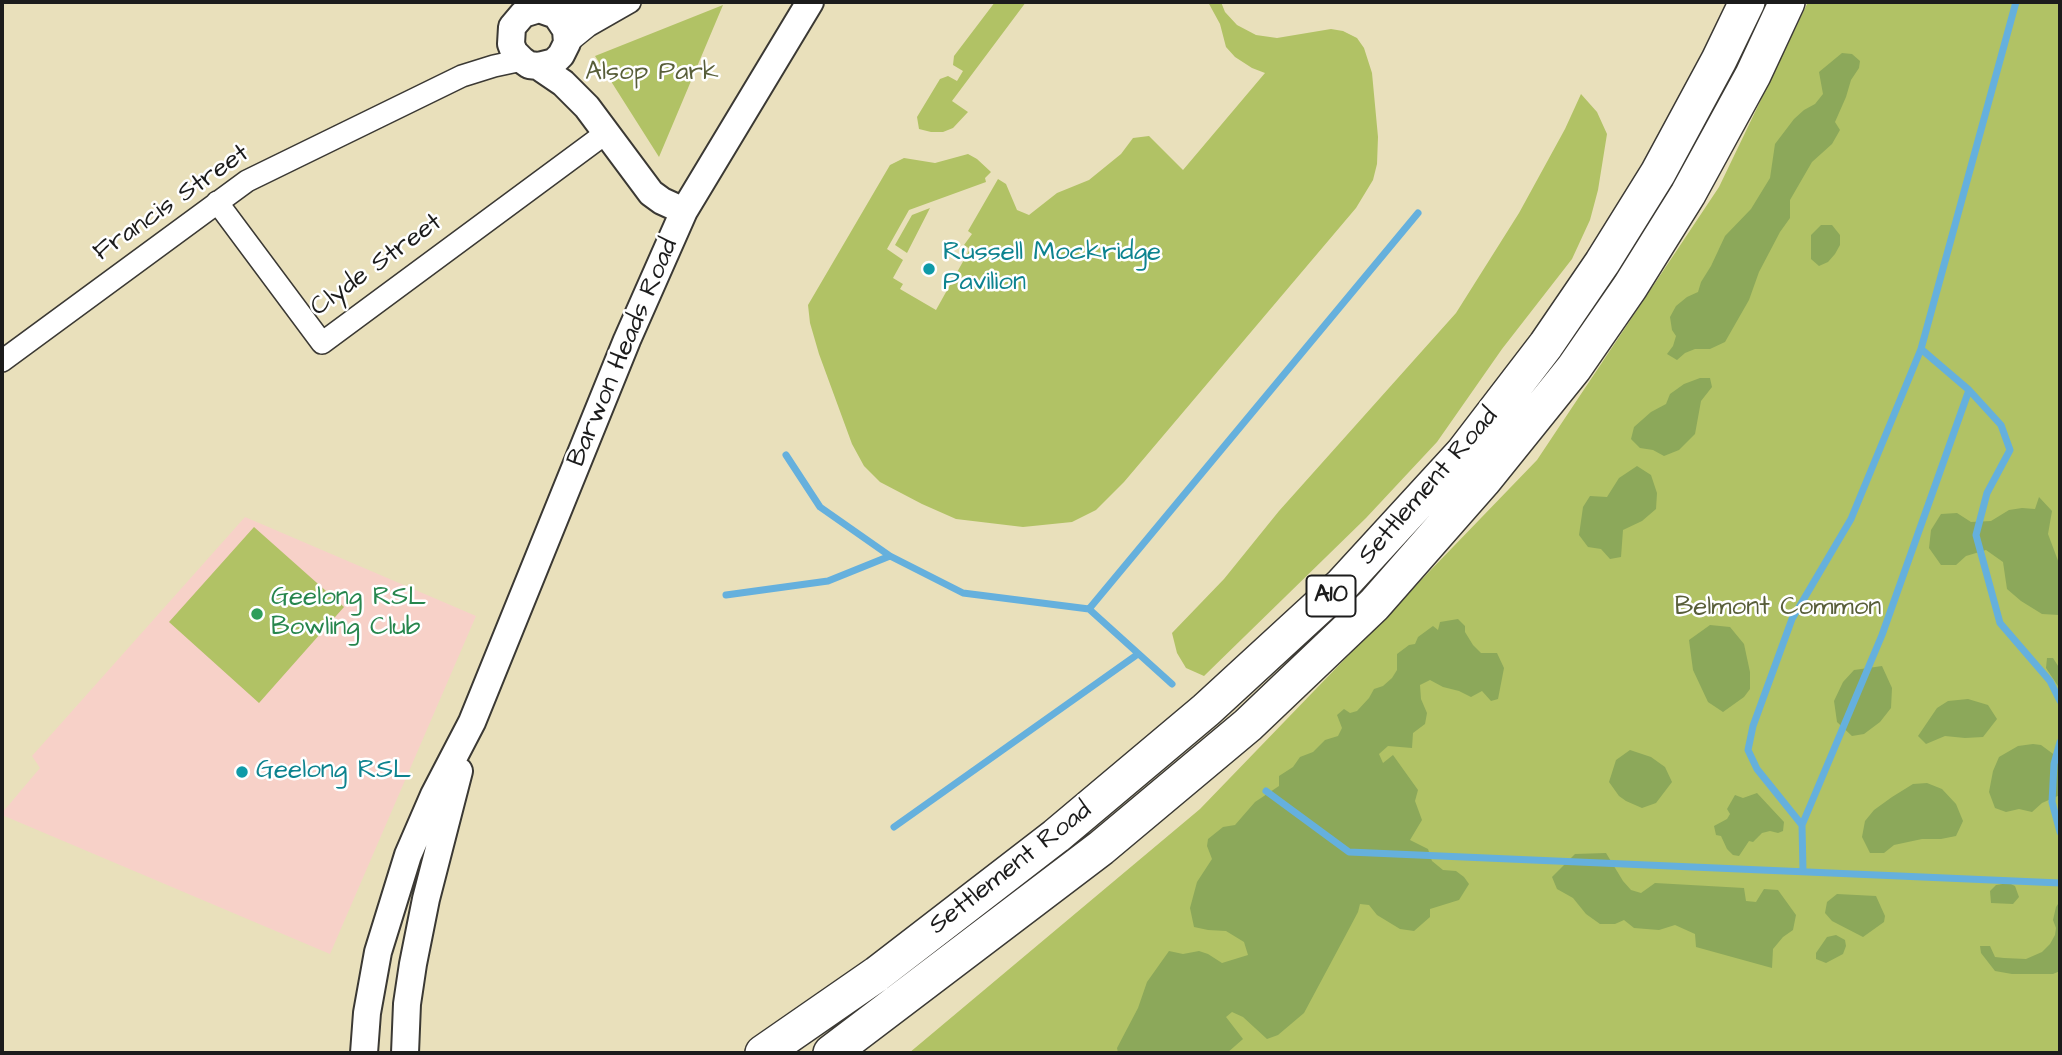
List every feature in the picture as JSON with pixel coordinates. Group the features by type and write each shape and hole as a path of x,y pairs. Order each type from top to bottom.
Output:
{"highway":[{"name":"Settlement Road","path":"763,1053 877,974 1056,836 1206,710 1341,586 1464,452 1546,345 1602,263 1658,173 1747,2"},
{"name":"Settlement Road","path":"831,1053 1101,848 1248,725 1374,605 1483,481 1574,368 1630,287 1688,194 1753,75 1787,2"}],"street":[{"path":"504,2 514,52 563,83 587,107 652,193 684,211"},
{"name":"Barwon Heads Road","path":"364,1053 367,1013 378,952 408,855 434,795 472,722 627,340 684,211 810,2"},
{"path":"511,31 523,13 541,9 579,13 626,4"},
{"path":"530,63 554,62 566,45 588,26 626,4"},
{"path":"541,9 566,30 571,74 587,107"},
{"name":"Francis Street","path":"2,361 247,181 461,76 490,56 511,31"},
{"name":"Francis Street","path":"461,76 498,65 530,63"},
{"name":"Clyde Street","path":"217,202 322,343 606,133"},
{"name":"Barwon Heads Road","path":"405,1053 407,1004 426,899 472,722"},
{"path":"378,952 413,964"}],"shaded area":[{"path":"245,517 476,616 330,954 2,815 40,768 32,756"}],"green space":[{"path":"995,2 1026,2 952,101 968,112 953,128 943,132 919,129 917,117 940,79 948,76 957,81 963,71 953,65 954,56"},
{"path":"1208,2 1221,2 1225,12 1237,25 1256,35 1277,38 1331,29 1357,38 1364,48 1372,73 1378,137 1377,164 1373,180 1356,208 1124,482 1096,510 1072,522 1023,527 956,519 880,482 864,466 852,444 819,354 808,305 890,165 904,158 935,163 968,154 991,172 985,178 986,182 909,210 887,249 903,260 893,278 903,284 900,289 936,310 970,249 964,245 972,234 968,231 998,179 1006,184 1017,210 1029,215 1057,193 1089,180 1121,154 1133,138 1149,136 1183,170 1265,73 1235,57 1226,47 1220,24"},
{"name":"Belmont Common","path":"1808,2 2060,2 2060,1053 909,1053 1200,809 1537,460 1719,187"},
{"name":"Alsop Park","path":"723,5 659,157 595,56"},
{"path":"1842,53 1852,54 1860,61 1835,122 1840,130 1832,144 1812,162 1790,200 1790,218 1759,272 1749,300 1725,342 1710,349 1695,349 1677,360 1667,354 1676,336 1670,317 1676,306 1698,292 1725,236 1751,209 1770,178 1775,144 1794,119 1815,104 1823,94 1819,72"},
{"path":"1581,94 1597,112 1607,134 1590,220 1572,259 1502,349 1437,442 1366,518 1204,676 1186,668 1177,653 1172,633 1224,579 1279,511 1456,313 1519,213"},
{"path":"930,208 907,253 895,245 912,215"},
{"path":"1821,225 1832,225 1840,235 1840,245 1828,262 1819,266 1811,259 1811,235"},
{"path":"1700,378 1710,378 1712,387 1701,401 1695,434 1679,450 1664,456 1653,450 1640,448 1631,439 1634,427 1651,412 1666,404 1670,394 1684,384"},
{"path":"1637,466 1651,475 1657,493 1656,509 1642,521 1623,530 1621,557 1610,559 1601,549 1588,547 1579,535 1583,507 1590,496 1607,497 1619,478"},
{"path":"2039,497 2052,511 2048,534 2060,566 2059,615 2042,614 2007,589 2003,562 1986,550 1966,556 1956,565 1941,565 1929,548 1931,530 1941,514 1957,513 1971,522 1991,521 2009,510 2035,509"},
{"name":"Geelong RSL Bowling Club","path":"254,527 344,607 259,703 169,622"},
{"path":"1458,619 1465,626 1465,632 1473,645 1481,653 1497,653 1504,668 1498,699 1491,701 1482,691 1471,697 1430,680 1420,685 1421,699 1427,713 1425,724 1413,733 1412,748 1388,746 1379,754 1383,763 1393,755 1418,790 1415,801 1422,820 1410,840 1428,849 1432,861 1443,870 1456,871 1464,877 1469,884 1459,900 1430,909 1430,917 1414,931 1400,929 1377,915 1369,905 1360,904 1304,1013 1278,1035 1267,1039 1243,1017 1232,1012 1226,1017 1243,1039 1227,1053 1118,1053 1117,1048 1138,1008 1147,982 1169,951 1183,954 1199,951 1222,963 1248,955 1244,942 1226,931 1194,927 1190,908 1197,882 1212,859 1207,846 1208,839 1223,827 1235,825 1255,802 1279,786 1279,776 1293,767 1300,757 1313,752 1325,740 1338,736 1342,728 1337,715 1344,709 1350,713 1357,711 1374,689 1383,686 1392,678 1397,670 1397,654 1415,644 1418,637 1433,626 1438,630 1440,622"},
{"path":"1710,625 1730,627 1744,644 1750,672 1750,689 1744,697 1723,712 1708,702 1693,670 1689,640"},
{"path":"2047,658 2053,658 2060,669 2060,689 2046,668"},
{"path":"1882,666 1892,688 1891,708 1880,722 1864,734 1852,736 1837,722 1834,701 1843,682 1854,670"},
{"path":"1968,699 1988,705 1997,719 1983,737 1945,736 1926,744 1918,736 1937,708 1948,701"},
{"path":"2041,745 2060,759 2060,795 2042,803 2032,812 2019,809 2006,812 1995,808 1989,792 1999,757 2018,746"},
{"path":"1630,750 1651,757 1665,767 1672,782 1656,803 1642,808 1619,796 1609,782 1616,760"},
{"path":"1927,783 1942,789 1956,804 1963,821 1956,836 1922,839 1894,845 1884,853 1870,853 1862,837 1865,821 1874,810 1913,784"},
{"path":"1757,793 1784,822 1783,831 1762,833 1753,842 1749,841 1739,856 1733,855 1721,836 1716,835 1714,826 1727,819 1730,814 1727,809 1735,795 1743,798"},
{"path":"1606,853 1623,881 1631,890 1641,893 1655,883 1744,888 1746,901 1756,902 1764,889 1778,890 1796,915 1793,930 1773,949 1772,968 1696,947 1695,934 1675,925 1659,930 1634,928 1624,920 1615,924 1600,924 1586,914 1573,898 1557,889 1552,877 1575,854"},
{"path":"2009,883 2015,886 2019,897 2013,904 1991,903 1990,891 1996,885"},
{"path":"1837,894 1876,896 1885,916 1884,922 1863,937 1832,921 1825,913 1827,902"},
{"path":"2060,901 2060,971 2053,974 2012,974 1995,971 1981,953 1980,946 1990,946 1995,957 2004,958 2026,959 2042,952 2055,935 2053,920"},
{"path":"1836,935 1845,940 1843,954 1826,963 1816,959 1816,953 1827,937"}],"waterway":[{"path":"1803,871 1802,825 1757,769 1748,750 1753,726 1792,619 1851,519 1921,349 2016,2"},
{"path":"1172,684 1089,609 1418,213"},
{"path":"1921,349 1969,390 2001,425 2010,450 1987,493 1976,535 2000,623 2050,681 2060,701"},
{"path":"1802,825 1882,635 1969,390"},
{"path":"786,455 820,507 890,556 963,593 1089,609"},
{"path":"726,595 828,581 890,556"},
{"path":"894,827 1138,654"},
{"path":"2060,742 2054,764 2052,802 2060,832"},
{"path":"1266,791 1349,852 2060,883"}],"place":[{"name":"Russell Mockridge Pavilion","path":"929,269"},
{"name":"Geelong RSL Bowling Club","path":"257,614"},
{"name":"Geelong RSL","path":"242,772"}]}
